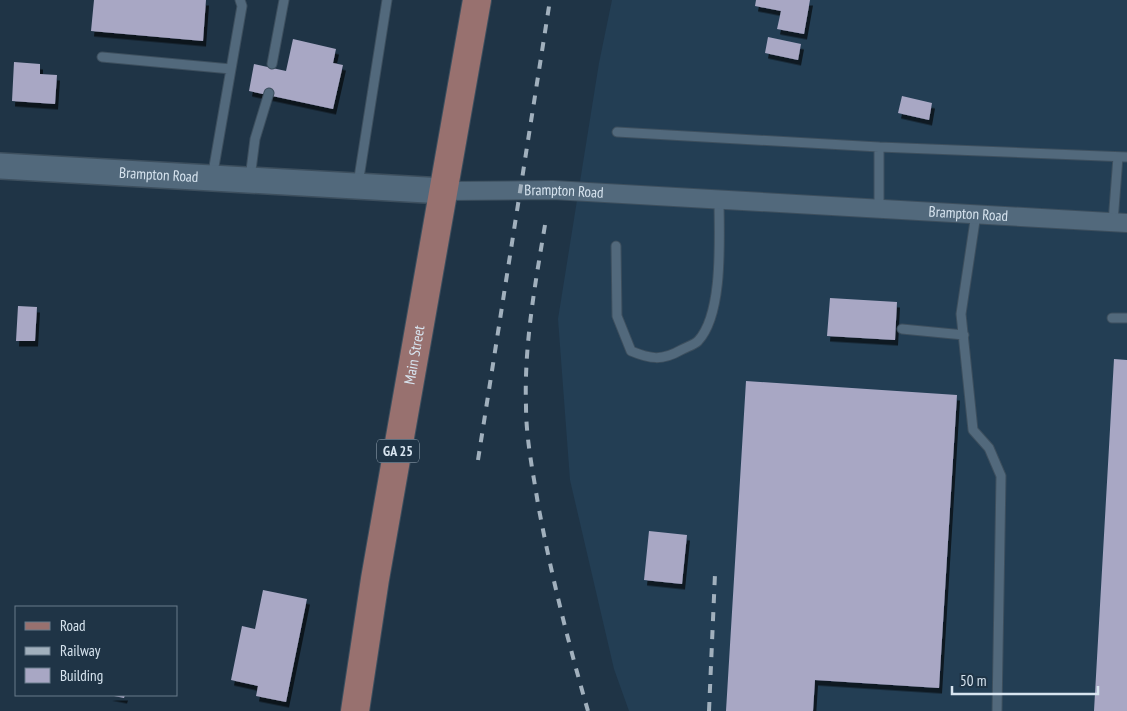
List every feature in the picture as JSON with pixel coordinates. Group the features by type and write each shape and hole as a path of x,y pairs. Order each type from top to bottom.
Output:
{"main road":[{"name":"Main Street","path":"355,711 377,570 477,0"},
{"name":"Brampton Road","path":"0,166 444,191"}],"street":[{"name":"Brampton Road","path":"444,191 552,190 1120,222"}],"lane":[{"path":"212,178 242,6 240,0"},
{"path":"272,64 284,0"},
{"path":"357,186 387,0"},
{"path":"102,57 230,69"},
{"path":"249,180 255,139 269,93"},
{"path":"617,132 879,147 1122,157 1120,222"},
{"path":"879,147 879,208"},
{"path":"616,246 616,316 631,351 649,359 674,354 698,341 713,314 719,263 719,199"},
{"path":"976,214 962,314 973,430 989,448 1001,476 997,711"},
{"path":"1112,318 1127,318"},
{"path":"902,329 964,335"}],"shaded area":[{"path":"612,0 1127,0 1127,711 629,711 614,669 570,480 558,319 599,63"}],"building":[{"path":"94,0 206,0 203,41 91,31"},
{"path":"756,0 810,0 804,34 777,29 781,11 755,6"},
{"path":"768,37 801,44 798,60 765,53"},
{"path":"293,39 336,49 333,63 343,65 333,109 249,91 254,64 286,71"},
{"path":"14,62 40,64 40,74 57,75 55,104 12,101"},
{"path":"902,96 932,103 929,120 898,113"},
{"path":"830,298 897,302 895,340 827,336"},
{"path":"18,306 37,307 35,341 16,341"},
{"path":"1114,359 1127,360 1127,711 1094,711"},
{"path":"746,381 957,395 939,688 815,680 813,711 726,711"},
{"path":"649,531 687,535 682,584 644,580"},
{"path":"263,590 307,599 286,702 256,696 258,686 231,680 242,626 255,629"}],"railway":[{"path":"478,460 550,0"},
{"path":"545,225 528,338 526,383 527,431 548,556 588,711"},
{"path":"709,711 715,574"}]}
